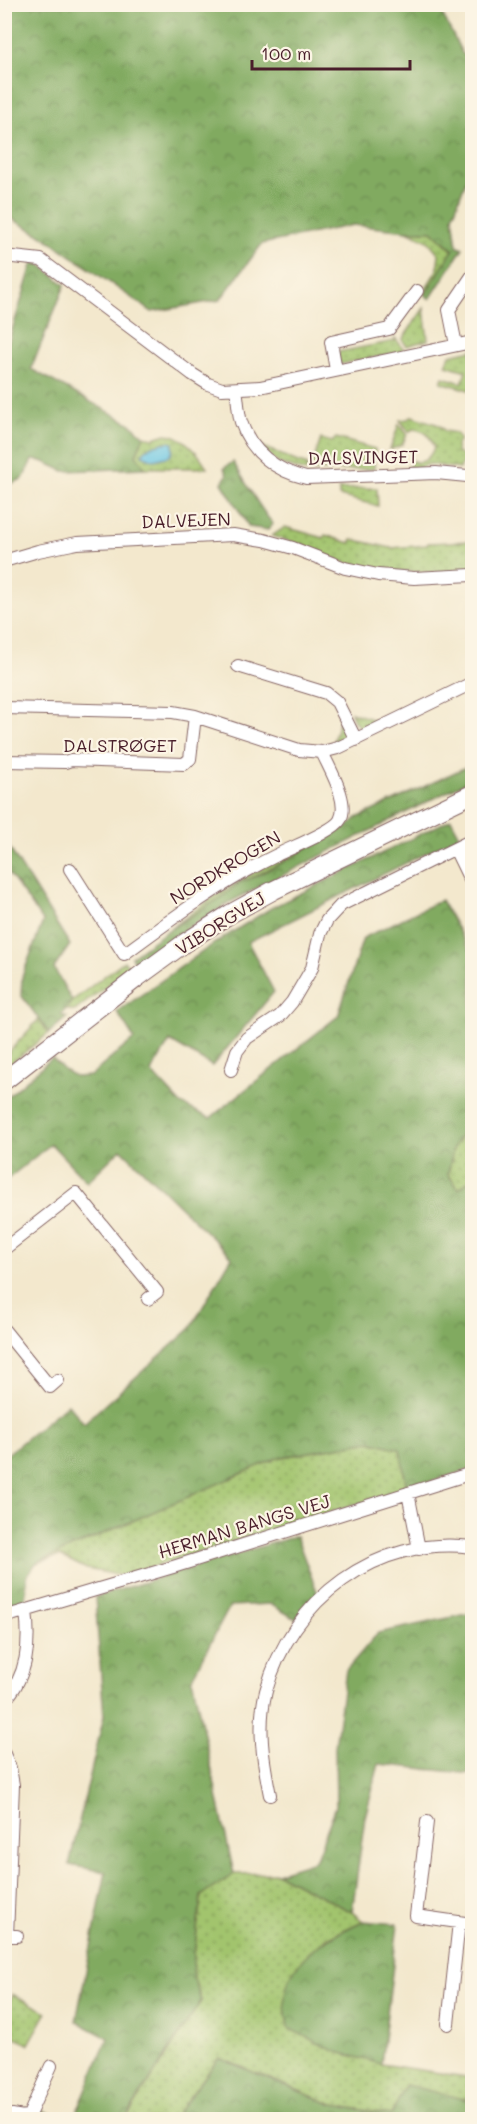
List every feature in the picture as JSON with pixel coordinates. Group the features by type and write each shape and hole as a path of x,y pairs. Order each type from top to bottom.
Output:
{"main road":[{"name":"VIBORGVEJ","path":"4,1081 138,977 230,914 273,890 467,795"}],"street":[{"path":"4,256 26,257 40,261 192,374 222,389 260,387 472,342"},
{"path":"456,345 449,310 472,276"},
{"path":"336,370 331,342 389,329 417,291"},
{"name":"DALSVINGET","path":"236,389 241,421 248,438 257,451 270,463 294,475 306,478 436,473 472,475"},
{"name":"DALVEJEN","path":"4,561 77,543 233,535 293,548 345,568 378,575 414,578 472,575"},
{"path":"238,666 326,693 337,702 356,740"},
{"name":"DALSTRØGET","path":"4,708 172,712 195,716 299,750 322,752 356,740 472,683"},
{"name":"DALSTRØGET","path":"4,761 65,762 71,760 184,764 190,759 195,716"},
{"name":"NORDKROGEN","path":"70,869 124,954 204,895 255,866 336,827 344,811 344,802 322,752"},
{"path":"231,1070 237,1051 247,1038 280,1016 292,1002 312,968 320,934 327,920 340,905 472,840"},
{"path":"455,849 472,884"},
{"path":"4,1249 76,1193 157,1292 148,1299"},
{"path":"4,1330 50,1387 58,1380"},
{"name":"HERMAN BANGS VEJ","path":"4,1617 472,1473"},
{"path":"408,1493 419,1549"},
{"path":"270,1795 263,1758 261,1724 266,1692 276,1660 292,1632 310,1608 334,1585 390,1555 441,1546 472,1547"},
{"path":"4,1701 19,1681 26,1659 28,1634 26,1611"},
{"path":"4,1754 10,1768 13,1785 7,1936 17,1936"},
{"path":"427,1822 416,1916 472,1924"},
{"path":"448,2024 459,1922"},
{"path":"6,2120 12,2115 23,2117 29,2115 51,2066"}],"green space":[{"path":"4,5 438,5 462,53 472,62 472,164 453,216 457,245 463,248 430,299 425,295 453,250 432,231 407,231 353,225 262,244 220,300 152,312 44,237 5,215"},
{"path":"407,231 432,231 453,251 425,295 423,293 437,270 439,254 428,241"},
{"path":"33,262 41,265 65,285 31,369 131,424 144,436 136,455 145,468 64,471 42,461 32,460 23,479 5,486 5,353"},
{"path":"424,308 428,340 407,346 402,340"},
{"path":"395,338 405,351 339,363 338,352 395,341"},
{"path":"472,350 472,391 441,382 443,377 462,383 466,371 446,365 450,355"},
{"path":"412,416 439,425 445,431 456,433 460,439 456,446 457,453 472,462 462,463 460,469 430,464 415,469 409,466 410,460 422,462 425,460 434,448 427,434 413,429 409,432 400,420"},
{"path":"399,424 407,434 402,445 390,450"},
{"path":"166,434 184,441 200,457 207,468 145,468 136,455 144,436 154,438"},
{"path":"336,438 375,449 374,469 310,471 321,439 332,442"},
{"path":"259,445 308,465 306,472 278,463"},
{"path":"233,462 273,524 268,530 249,527 222,483 227,475 224,468"},
{"path":"377,488 378,506 339,496 339,489"},
{"path":"285,527 324,538 325,535 350,543 352,539 391,548 472,541 472,570 387,571 346,563 272,536"},
{"path":"351,712 380,722 361,728 354,721"},
{"path":"340,718 347,734 346,737 333,742"},
{"path":"468,766 472,779 234,900 189,927 137,964 131,957 167,931 219,899 239,883 293,857 322,838 347,827 357,818"},
{"path":"451,819 460,836 248,942 274,992 212,1066 170,1041 151,1072 181,1104 210,1118 338,1016 363,938 441,900 472,954 472,1118 453,1148 448,1175 459,1189 472,1178 472,1469 407,1489 400,1449 370,1441 277,1458 36,1563 27,1576 25,1602 5,1609 5,1456 68,1404 84,1423 190,1329 232,1257 121,1149 87,1182 51,1144 5,1181 5,1099 52,1058 64,1070 76,1077 90,1076 134,1039 117,1012 215,943 271,908"},
{"path":"323,838 293,857 239,883 219,899 167,931 248,875"},
{"path":"5,841 70,945 54,968 72,1001 61,1015 67,1017 49,1033 21,995 22,977 43,921 5,868"},
{"path":"124,961 130,967 75,1011 65,1009 72,1001"},
{"path":"39,1019 49,1033 5,1068 5,1056"},
{"path":"472,1118 472,1178 459,1189 448,1175 453,1148"},
{"path":"370,1441 400,1449 407,1489 123,1576 87,1569 60,1556 36,1563 277,1458"},
{"path":"296,1536 318,1594 296,1619 270,1604 230,1606 192,1678 234,1874 201,1896 192,1972 201,2001 125,2119 76,2120 74,2118 108,2038 76,2021 106,1872 69,1865 104,1716 95,1597"},
{"path":"472,1613 472,1774 379,1764 365,1817 352,1912 277,1873 315,1861 336,1806 335,1747 346,1670 378,1633"},
{"path":"277,1873 352,1912 363,1921 325,1939 381,2064 472,2078 472,2101 406,2085 391,2115 333,2105 219,2058 173,2119 125,2120 201,2001 192,1972 201,1896 234,1874"},
{"path":"363,1921 398,1924 381,2064 334,2051 288,2028 285,1995 295,1968 325,1941"},
{"path":"12,1994 47,2012 29,2044 5,2034 5,2018"},
{"path":"219,2058 333,2105 391,2115 406,2085 472,2101 472,2119 173,2119"},
{"path":"40,2109 61,2119 18,2120 31,2117"}],"water":[{"path":"173,443 170,456 154,460 142,455 150,447"}]}
